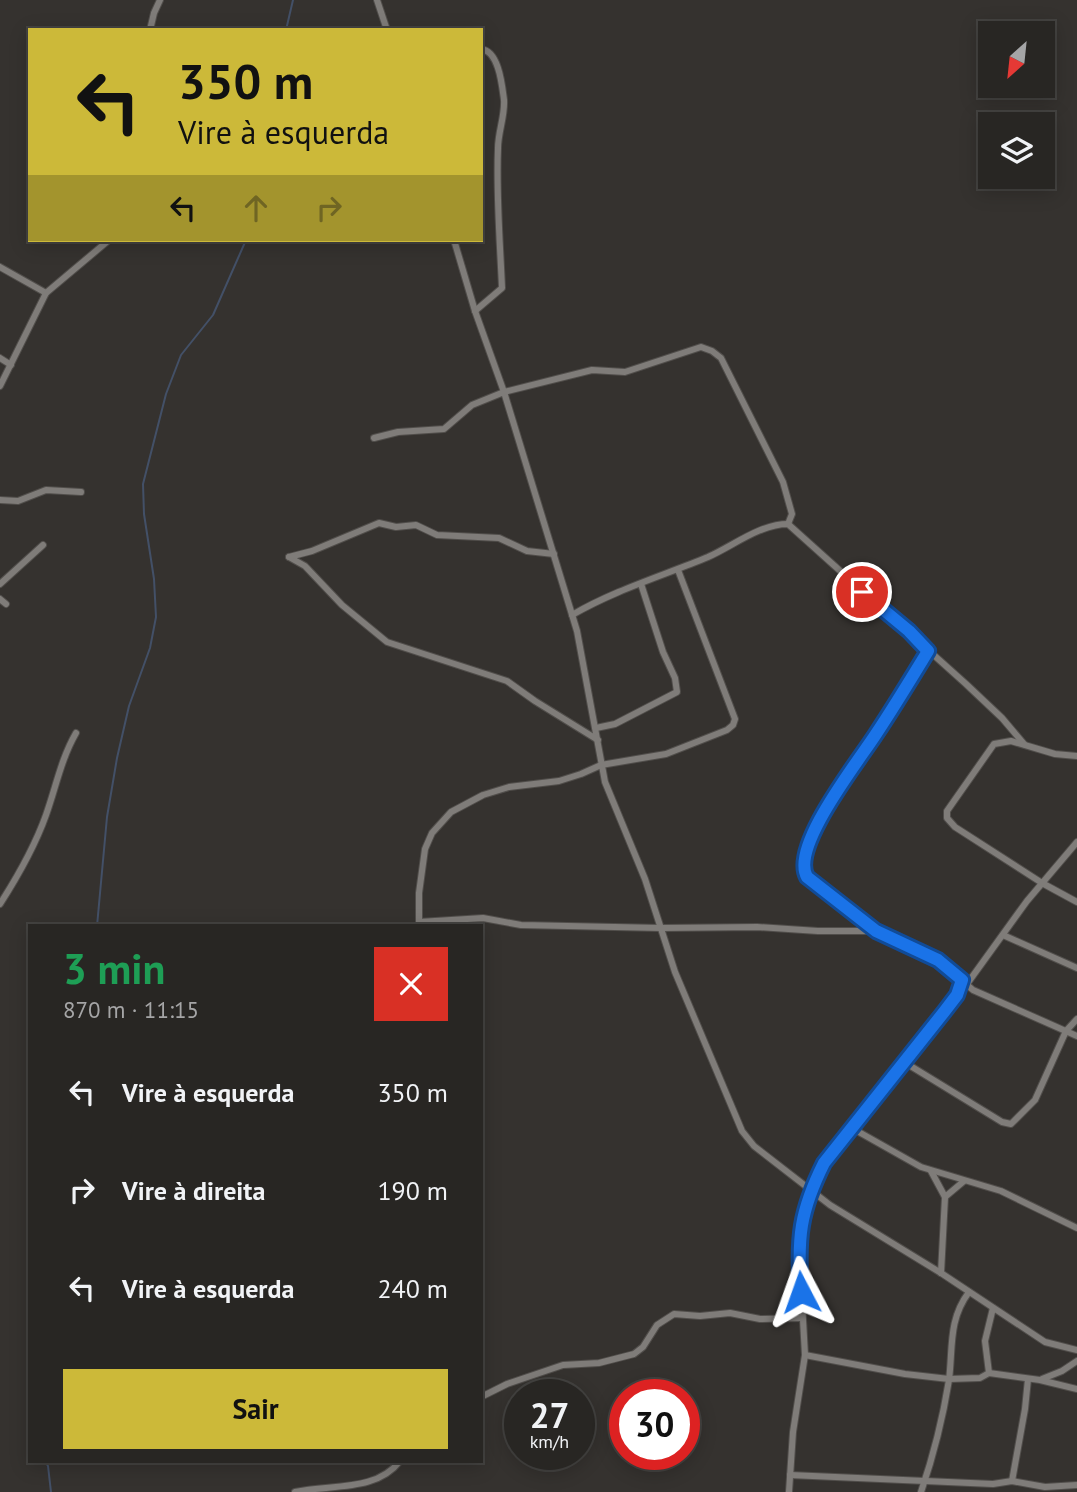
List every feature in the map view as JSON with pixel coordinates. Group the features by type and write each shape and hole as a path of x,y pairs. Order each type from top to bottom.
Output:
{"street":[{"path":"150,28 160,0"},
{"path":"377,0 386,28"},
{"path":"475,311 502,288 497,190 498,144 504,104 492,55 483,49"},
{"path":"0,386 46,293 107,242"},
{"path":"455,242 572,615 585,668 606,782 645,879 675,972 742,1131 754,1146 810,1191 1045,1342 1077,1350"},
{"path":"0,267 46,293"},
{"path":"374,438 387,434 444,429 472,405 504,392 592,370 625,372 643,368 695,347 712,351 721,358 727,368 783,482 792,514 788,524"},
{"path":"0,358 11,365"},
{"path":"0,500 18,501 46,490 80,492"},
{"path":"554,554 527,551 499,538 437,535 416,524 396,527 379,523 312,551 289,557 305,566 342,606 387,642 508,681 598,740"},
{"path":"572,615 602,597 710,556 745,537 788,524"},
{"path":"788,524 1002,718 1024,744"},
{"path":"0,584 43,545"},
{"path":"678,569 735,719 733,725 727,730 666,754 601,765 570,778 509,787 483,795 451,812 432,833 425,849 418,919 422,923 483,918 521,925 661,928 731,926 876,931"},
{"path":"596,728 615,724 677,692 675,678 663,652 641,584"},
{"path":"0,599 5,604 0,605"},
{"path":"928,651 824,812 804,859 803,871 876,931 938,960 973,990 1077,1036"},
{"path":"580,730 593,715"},
{"path":"0,904 23,865 44,819 58,771 76,733"},
{"path":"1077,756 1055,754 1011,741 994,744 947,811 947,818 955,827 1042,883 1077,902"},
{"path":"789,1492 793,1432 805,1355 799,1236 810,1191 824,1163 850,1127 1077,842"},
{"path":"1003,936 1077,968"},
{"path":"957,995 973,990"},
{"path":"904,1062 1002,1122 1011,1124 1035,1100 1066,1031 1077,1019"},
{"path":"850,1127 914,1164 1018,1198 1077,1228"},
{"path":"931,1171 946,1196 941,1273"},
{"path":"946,1196 964,1181"},
{"path":"957,1284 961,1302"},
{"path":"921,1492 949,1379 951,1338 961,1302 969,1292"},
{"path":"989,1373 985,1340 993,1308"},
{"path":"483,1396 507,1384 563,1365 589,1364 634,1354 643,1347 657,1325 674,1314 700,1316 730,1313 760,1318 802,1318"},
{"path":"805,1355 905,1374 949,1379 980,1378 989,1373 1040,1380 1077,1389"},
{"path":"1040,1380 1077,1361"},
{"path":"1012,1481 1028,1379"},
{"path":"295,1492 366,1487 390,1474 398,1463"},
{"path":"790,1475 993,1484 1012,1481 1045,1487 1077,1485"}],"waterway":[{"path":"286,28 293,0"},
{"path":"97,924 107,817 117,758 129,706 150,648 156,617 143,484 166,394 181,355 213,315 245,242"},
{"path":"46,1463 51,1492"}],"route":[{"path":"801,1292 800,1227 810,1191 824,1163 871,1100 957,995 962,980 938,960 876,931 847,910 803,871 804,859 824,812 928,651 909,631 862,592"}]}
